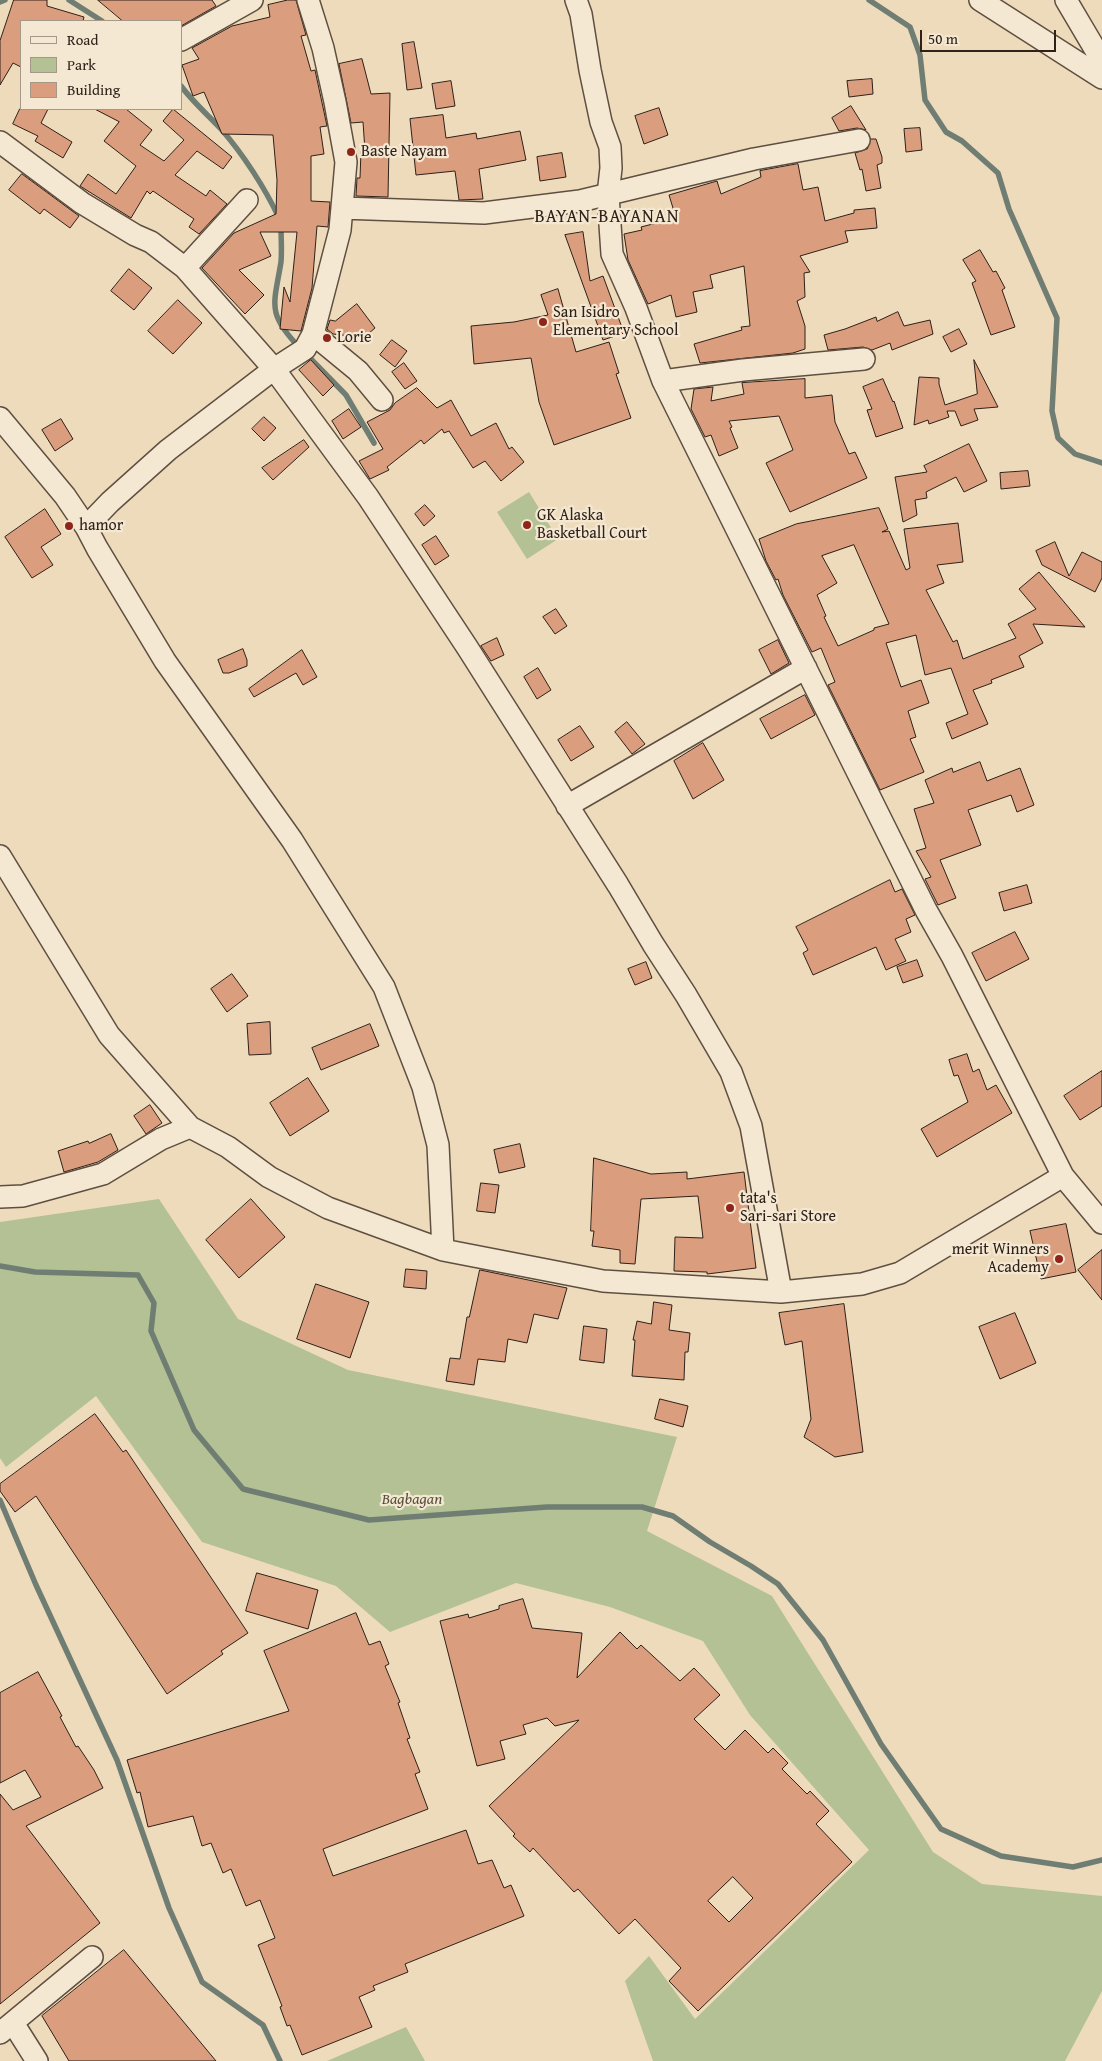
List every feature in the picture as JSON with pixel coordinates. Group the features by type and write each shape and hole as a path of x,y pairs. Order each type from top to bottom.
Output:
{"street":[{"path":"182,39 252,0"},
{"path":"86,527 110,502 168,450 306,345 340,230 346,162 324,48 308,0"},
{"path":"576,0 581,14 601,122 610,148 611,168 608,196 612,254 636,308 663,381 926,910 952,956 1063,1176 1102,1224"},
{"path":"980,0 1102,78"},
{"path":"1066,0 1102,61"},
{"path":"342,208 484,213 580,201 608,196 754,159 859,140"},
{"path":"0,142 82,203 135,235 151,242 185,268 274,369 368,497 467,647 686,996 731,1072 751,1126 781,1292"},
{"path":"185,268 247,200"},
{"path":"306,345 358,371 382,400"},
{"path":"663,381 743,370 864,359"},
{"path":"0,418 65,496 86,527 165,661 292,840 384,987 423,1087 438,1145 442,1250"},
{"path":"567,806 806,668"},
{"path":"0,856 109,1035 190,1127 228,1147 269,1177 328,1208 442,1250 602,1281 781,1292 862,1284 900,1274 1063,1176"},
{"path":"0,1198 23,1196 103,1174 161,1139 190,1127"},
{"path":"37,2061 6,2028 92,1957"}],"green space":[{"name":"GK Alaska Basketball Court","path":"529,492 558,539 527,559 497,512"},
{"name":"Bagbagan","path":"159,1199 238,1319 348,1370 677,1437 647,1531 772,1596 933,1852 982,1884 1102,1896 1102,1991 1065,2061 653,2061 625,1981 649,1956 695,2019 869,1850 750,1715 703,1641 610,1607 516,1583 390,1632 336,1586 202,1542 96,1396 6,1467 0,1458 0,1222"},
{"path":"406,2027 425,2061 327,2061"}],"building":[{"path":"14,0 47,0 47,6 84,17 83,20 20,20 20,66 13,63 0,85 0,41"},
{"path":"98,0 212,0 216,6 182,25 182,20 122,20"},
{"path":"296,0 306,35 301,36 311,71 315,70 327,126 320,127 324,154 311,156 311,201 330,202 328,227 317,226 312,288 301,331 280,329 284,287 290,302 297,232 260,232 271,256 239,270 264,295 245,314 202,268 234,233 276,214 277,180 273,135 222,134 204,92 193,96 182,65 199,59 192,48 232,26 270,17 268,5"},
{"path":"414,42 422,88 407,90 402,44"},
{"path":"362,59 371,94 390,93 388,197 356,196 357,178 360,178 361,151 365,151 363,122 351,123 339,64"},
{"path":"872,79 873,94 849,97 847,81"},
{"path":"451,81 455,106 436,109 432,84"},
{"path":"851,106 866,130 857,128 839,131 832,118"},
{"path":"659,108 668,135 644,144 635,116"},
{"path":"20,109 48,110 41,123 72,142 63,158 35,141 38,136 13,124"},
{"path":"97,110 127,110 152,130 140,145 164,161 184,140 163,121 174,110 232,157 223,169 197,151 175,175 206,196 210,190 227,204 199,234 189,227 194,219 153,191 150,194 147,191 131,218 80,186 88,174 116,194 136,166 104,141 119,122"},
{"path":"443,115 446,138 476,133 477,139 520,131 526,160 479,169 483,199 459,200 455,171 416,175 410,119"},
{"path":"920,128 922,150 906,152 904,129"},
{"path":"871,139 876,139 882,157 882,163 877,165 881,188 866,191 862,169 860,170 855,153 867,149"},
{"path":"562,153 566,177 540,181 537,157"},
{"path":"798,164 803,190 818,187 825,221 854,213 854,210 875,208 877,228 845,231 848,242 800,256 810,272 804,273 805,297 797,301 805,326 805,349 793,353 700,363 694,344 742,330 741,327 750,326 744,266 710,275 713,288 693,292 697,312 676,317 671,295 648,304 628,260 624,234 642,230 641,227 676,218 669,195 717,181 721,194 761,177 760,171"},
{"path":"22,174 79,216 70,228 44,209 40,214 9,190"},
{"path":"583,232 590,281 603,276 624,333 603,340 565,235"},
{"path":"980,250 993,272 996,271 1005,288 1002,290 1015,327 991,335 972,283 976,281 963,260"},
{"path":"129,269 152,288 134,310 111,291"},
{"path":"558,289 576,352 609,342 619,373 616,374 631,418 554,445 539,402 531,358 474,364 471,326 514,322 548,315 541,295"},
{"path":"178,300 202,323 173,354 148,331"},
{"path":"357,304 375,328 361,340 358,337 333,334 327,329 330,320 335,321"},
{"path":"898,312 904,326 930,320 933,334 892,350 890,343 872,350 863,347 828,350 824,335 876,317 877,321"},
{"path":"959,329 967,344 951,352 943,337"},
{"path":"392,340 407,351 395,367 380,355"},
{"path":"311,360 334,385 323,396 299,370"},
{"path":"974,360 998,407 974,409 978,420 961,426 955,411 947,411 949,417 929,424 928,420 914,425 919,377 939,378 945,405 977,394"},
{"path":"404,363 417,381 405,389 392,372"},
{"path":"805,379 805,398 832,395 835,422 849,454 855,452 867,478 790,512 766,463 793,450 779,416 729,421 738,448 719,456 711,435 705,437 691,409 694,389 713,387 711,401 744,394 742,383"},
{"path":"883,379 894,401 903,428 876,437 867,410 872,409 863,387"},
{"path":"417,388 437,408 451,400 471,436 496,423 509,449 512,447 524,462 501,481 485,461 473,468 449,431 444,433 442,429 424,444 421,440 387,467 389,470 370,479 359,461 383,449 367,422 390,410 395,403"},
{"path":"349,409 361,427 343,439 332,421"},
{"path":"264,417 276,428 264,441 252,429"},
{"path":"61,419 73,439 55,451 42,430"},
{"path":"304,440 309,447 273,480 262,468"},
{"path":"969,444 987,481 964,492 956,477 926,492 927,498 915,500 917,515 903,522 895,477 927,472 924,466"},
{"path":"1028,471 1030,486 1001,489 1000,473"},
{"path":"425,505 435,516 424,526 415,514"},
{"path":"879,508 888,529 882,532 889,531 906,570 910,568 904,529 958,523 963,562 937,565 944,583 926,590 953,642 957,640 963,659 1016,638 1008,624 1036,609 1019,589 1039,572 1085,627 1033,624 1043,643 1019,656 1024,667 991,680 992,683 973,690 988,724 952,739 946,723 968,714 951,668 925,675 916,635 886,643 901,687 921,680 929,703 908,711 916,737 910,739 924,772 880,790 828,685 835,682 821,648 812,652 783,595 778,579 776,580 766,561 759,539 796,524","holes":["854,545 889,624 874,628 874,630 838,646 824,617 826,616 817,595 837,583 822,556"]},
{"path":"45,509 61,534 41,547 53,565 32,578 5,537"},
{"path":"436,536 449,556 435,565 422,545"},
{"path":"1055,542 1069,576 1082,552 1102,562 1102,578 1095,592 1042,565 1036,551"},
{"path":"556,609 567,626 555,634 543,617"},
{"path":"497,638 504,655 491,661 481,646"},
{"path":"778,640 789,663 771,674 759,650"},
{"path":"243,649 247,666 229,673 223,673 218,660"},
{"path":"302,650 317,677 303,685 296,673 254,697 249,689"},
{"path":"538,668 551,690 537,699 524,677"},
{"path":"805,695 815,715 771,739 760,719"},
{"path":"627,722 645,744 632,754 615,732"},
{"path":"580,726 594,747 571,761 558,740"},
{"path":"703,743 724,780 693,799 674,761"},
{"path":"980,762 987,781 1020,768 1034,805 1017,812 1011,795 968,810 981,845 940,860 956,898 938,905 925,879 931,877 916,851 926,848 914,809 934,803 925,780 952,768 953,772"},
{"path":"890,880 895,892 902,889 915,915 906,919 911,932 895,939 906,961 886,970 876,947 813,975 803,953 808,950 796,927"},
{"path":"1027,885 1032,903 1004,911 999,893"},
{"path":"1015,932 1029,959 986,981 972,953"},
{"path":"917,960 923,976 903,983 897,967"},
{"path":"646,962 652,978 635,985 628,969"},
{"path":"232,974 248,996 227,1012 211,989"},
{"path":"270,1022 271,1054 249,1055 247,1024"},
{"path":"370,1024 379,1046 321,1070 312,1048"},
{"path":"967,1054 973,1072 979,1069 987,1090 996,1085 1012,1113 937,1157 921,1129 968,1102 958,1075 954,1076 949,1060"},
{"path":"1102,1071 1102,1106 1080,1120 1064,1096"},
{"path":"308,1078 329,1111 290,1136 270,1103"},
{"path":"150,1105 162,1123 146,1134 134,1116"},
{"path":"111,1134 118,1150 98,1162 64,1172 58,1151 88,1141 89,1143"},
{"path":"520,1144 525,1167 499,1173 494,1150"},
{"path":"594,1158 651,1174 687,1172 687,1179 744,1172 756,1268 707,1274 707,1272 674,1271 675,1237 703,1238 698,1196 641,1199 635,1264 620,1263 620,1250 592,1246 594,1231 591,1231"},
{"path":"481,1183 499,1185 495,1213 477,1211"},
{"path":"251,1199 285,1237 239,1278 206,1240"},
{"path":"1066,1224 1076,1272 1041,1279 1030,1231"},
{"path":"1102,1250 1102,1300 1078,1270"},
{"path":"406,1269 427,1271 426,1289 404,1287"},
{"path":"480,1270 567,1288 558,1319 534,1314 527,1343 508,1339 505,1362 478,1359 474,1385 446,1381 450,1358 460,1359 467,1317 469,1317"},
{"path":"316,1284 369,1302 350,1358 297,1339"},
{"path":"654,1302 672,1305 669,1330 690,1333 688,1352 685,1352 684,1380 632,1376 635,1340 633,1340 637,1321 651,1324"},
{"path":"844,1304 863,1452 835,1457 804,1437 811,1419 802,1341 785,1345 779,1313"},
{"path":"1015,1313 1036,1363 1000,1379 979,1327"},
{"path":"584,1326 607,1329 604,1363 580,1360"},
{"path":"660,1399 688,1406 683,1427 655,1419"},
{"path":"95,1414 123,1452 126,1450 248,1633 221,1651 223,1654 167,1694 36,1496 15,1512 0,1491 0,1484"},
{"path":"257,1573 318,1590 308,1629 246,1611"},
{"path":"523,1599 532,1628 582,1633 577,1678 620,1632 637,1649 641,1645 680,1681 694,1668 720,1695 694,1719 725,1750 745,1730 768,1753 773,1748 788,1763 782,1769 807,1794 810,1791 829,1811 816,1824 852,1862 698,2011 669,1981 681,1968 635,1919 619,1934 578,1889 574,1892 533,1848 530,1852 513,1836 515,1834 489,1806 579,1720 555,1726 547,1718 523,1725 526,1734 500,1741 505,1759 477,1766 440,1621 468,1614 469,1618 499,1609 499,1606","holes":["733,1877 753,1898 729,1922 708,1901"]},
{"path":"356,1613 369,1645 380,1641 389,1664 385,1666 400,1702 398,1703 410,1738 407,1739 420,1772 415,1774 428,1809 323,1849 333,1876 466,1830 478,1864 492,1860 504,1888 511,1885 524,1916 405,1964 408,1972 373,1986 375,1990 359,1997 372,2027 302,2055 290,2025 287,2026 280,2007 282,2006 258,1945 275,1938 260,1900 246,1906 231,1869 223,1873 211,1843 202,1846 193,1816 148,1827 140,1792 137,1793 127,1760 289,1711 264,1651"},
{"path":"38,1672 62,1716 60,1717 76,1747 78,1746 94,1770 103,1788 26,1826 100,1923 0,2004 0,1794 13,1810 41,1797 25,1770 0,1783 0,1693"},
{"path":"124,1950 216,2061 69,2061 42,2016"}],"waterway":[{"path":"0,2 5,0"},
{"path":"69,0 100,20"},
{"path":"869,0 910,27 920,55 925,100 946,132 962,141 998,173 1009,209 1057,318 1052,411 1058,438 1075,454 1102,463"},
{"path":"182,87 237,149 260,183 279,218"},
{"path":"281,227 281,262 275,308 282,326 300,348"},
{"path":"306,354 346,395 374,443"},
{"path":"0,1266 35,1272 138,1275 154,1303 151,1331 194,1430 243,1489 369,1520 547,1507 642,1507 673,1516 710,1542 778,1584 823,1640 881,1744 941,1829 1001,1856 1073,1867 1102,1860"},
{"path":"0,1500 36,1585 117,1760 169,1908 202,1982 263,2025 280,2061"}],"place":[{"name":"Baste Nayam","path":"351,152"},
{"name":"San Isidro Elementary School","path":"543,322"},
{"name":"Lorie","path":"327,338"},
{"name":"GK Alaska Basketball Court","path":"527,525"},
{"name":"hamor","path":"69,526"},
{"name":"tata's Sari-sari Store","path":"730,1208"},
{"name":"merit Winners Academy","path":"1059,1259"}],"district":[{"name":"BAYAN-BAYANAN","path":"607,217"}]}
